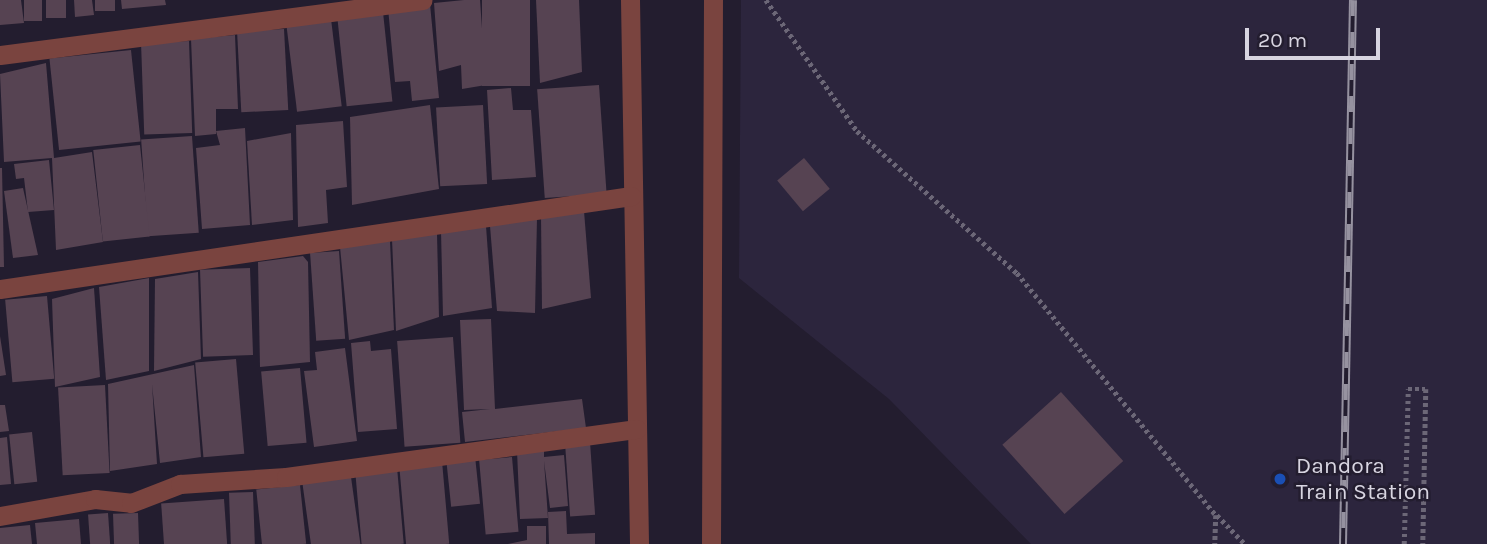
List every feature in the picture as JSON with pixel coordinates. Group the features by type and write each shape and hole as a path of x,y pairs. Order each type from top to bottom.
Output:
{"street":[{"path":"0,55 422,0"},
{"path":"630,0 631,196 639,544"},
{"path":"711,544 713,0"},
{"path":"0,289 631,196"},
{"path":"0,516 94,499 131,503 180,484 286,477 636,429"}],"path":[{"path":"766,0 857,131 1017,273 1216,514 1245,544"},
{"path":"1404,544 1408,389 1426,389 1423,544"},
{"path":"1215,544 1216,514"}],"shaded area":[{"path":"741,0 1487,0 1487,544 1031,544 889,399 739,278"}],"building":[{"path":"0,0 21,0 24,23 0,25"},
{"path":"24,0 42,0 42,21 24,21"},
{"path":"46,0 66,0 66,18 46,18"},
{"path":"74,0 92,0 94,15 75,17"},
{"path":"95,0 115,0 115,11 95,11"},
{"path":"121,0 165,0 166,5 122,9"},
{"path":"480,0 486,85 462,89 461,65 439,71 434,3"},
{"path":"482,0 530,0 530,86 482,86"},
{"path":"536,0 579,0 582,72 540,83"},
{"path":"430,4 439,98 412,101 410,81 395,82 388,8"},
{"path":"383,12 392,102 347,106 337,17"},
{"path":"331,19 342,106 297,112 286,24"},
{"path":"284,29 288,110 241,112 237,31"},
{"path":"235,35 238,109 216,109 216,134 195,136 191,39"},
{"path":"189,41 192,133 144,135 141,43"},
{"path":"131,50 141,141 59,150 49,59"},
{"path":"46,63 54,158 92,152 103,242 56,250 52,158 4,162 0,74"},
{"path":"599,85 607,194 545,198 537,89"},
{"path":"511,88 513,110 531,110 536,177 492,180 487,90"},
{"path":"430,105 439,189 352,205 350,117"},
{"path":"483,105 487,184 440,186 436,107"},
{"path":"343,121 347,187 326,190 328,223 298,227 296,125"},
{"path":"245,128 250,225 202,229 196,148 220,145 216,131"},
{"path":"291,133 293,220 252,225 247,141"},
{"path":"192,136 199,233 148,236 141,140"},
{"path":"140,145 150,236 103,241 93,150"},
{"path":"804,158 830,189 803,211 777,180"},
{"path":"49,160 54,210 28,212 24,178 16,179 14,164"},
{"path":"2,168 4,267 0,267"},
{"path":"23,188 38,255 13,258 4,191"},
{"path":"584,211 591,298 542,309 541,216"},
{"path":"537,218 535,313 497,311 490,226"},
{"path":"486,226 492,308 443,316 441,231"},
{"path":"437,234 439,317 396,331 392,239"},
{"path":"390,241 394,330 349,340 340,247"},
{"path":"339,251 345,339 316,341 310,253"},
{"path":"303,256 308,262 310,362 260,367 258,262"},
{"path":"250,268 253,355 203,357 200,270"},
{"path":"198,272 201,359 154,371 155,279"},
{"path":"149,278 149,371 106,380 99,287"},
{"path":"94,288 100,377 55,387 52,299"},
{"path":"47,296 54,379 12,382 5,300"},
{"path":"491,319 495,409 582,399 586,428 465,442 462,412 490,409 464,410 460,320"},
{"path":"0,336 6,375 0,376"},
{"path":"453,337 460,443 405,447 397,341"},
{"path":"370,341 371,351 391,349 397,429 358,432 351,343"},
{"path":"345,348 357,441 314,447 304,371 317,370 315,352"},
{"path":"236,359 244,454 203,457 195,363"},
{"path":"194,365 201,457 160,463 152,384 157,464 110,471 108,384"},
{"path":"300,368 307,443 268,446 261,371"},
{"path":"105,385 110,473 63,475 58,387"},
{"path":"1061,392 1123,461 1065,514 1002,445"},
{"path":"0,405 5,405 9,431 0,432"},
{"path":"32,432 37,482 14,484 9,434"},
{"path":"7,437 11,484 0,485 0,438"},
{"path":"590,442 595,515 570,517 565,444"},
{"path":"544,449 544,457 564,455 568,506 550,508 544,461 548,518 520,519 517,451"},
{"path":"475,456 480,504 451,507 446,459"},
{"path":"512,457 519,532 486,535 479,460"},
{"path":"442,461 449,544 406,544 399,465"},
{"path":"397,467 404,544 362,544 355,471"},
{"path":"351,477 360,544 311,544 302,484"},
{"path":"300,485 306,544 262,544 256,490"},
{"path":"253,492 255,544 231,544 229,493"},
{"path":"224,499 227,544 164,544 161,503"},
{"path":"566,511 567,534 595,533 595,544 549,544 548,512"},
{"path":"108,513 110,544 90,544 88,514"},
{"path":"138,513 139,544 114,544 113,514"},
{"path":"79,519 81,544 37,544 35,523"},
{"path":"30,525 32,544 0,544 0,528"},
{"path":"527,526 546,526 546,544 508,544 527,540"}],"railway":[{"path":"1343,544 1353,0"}],"place":[{"name":"Dandora Train Station","path":"1280,479"}]}
